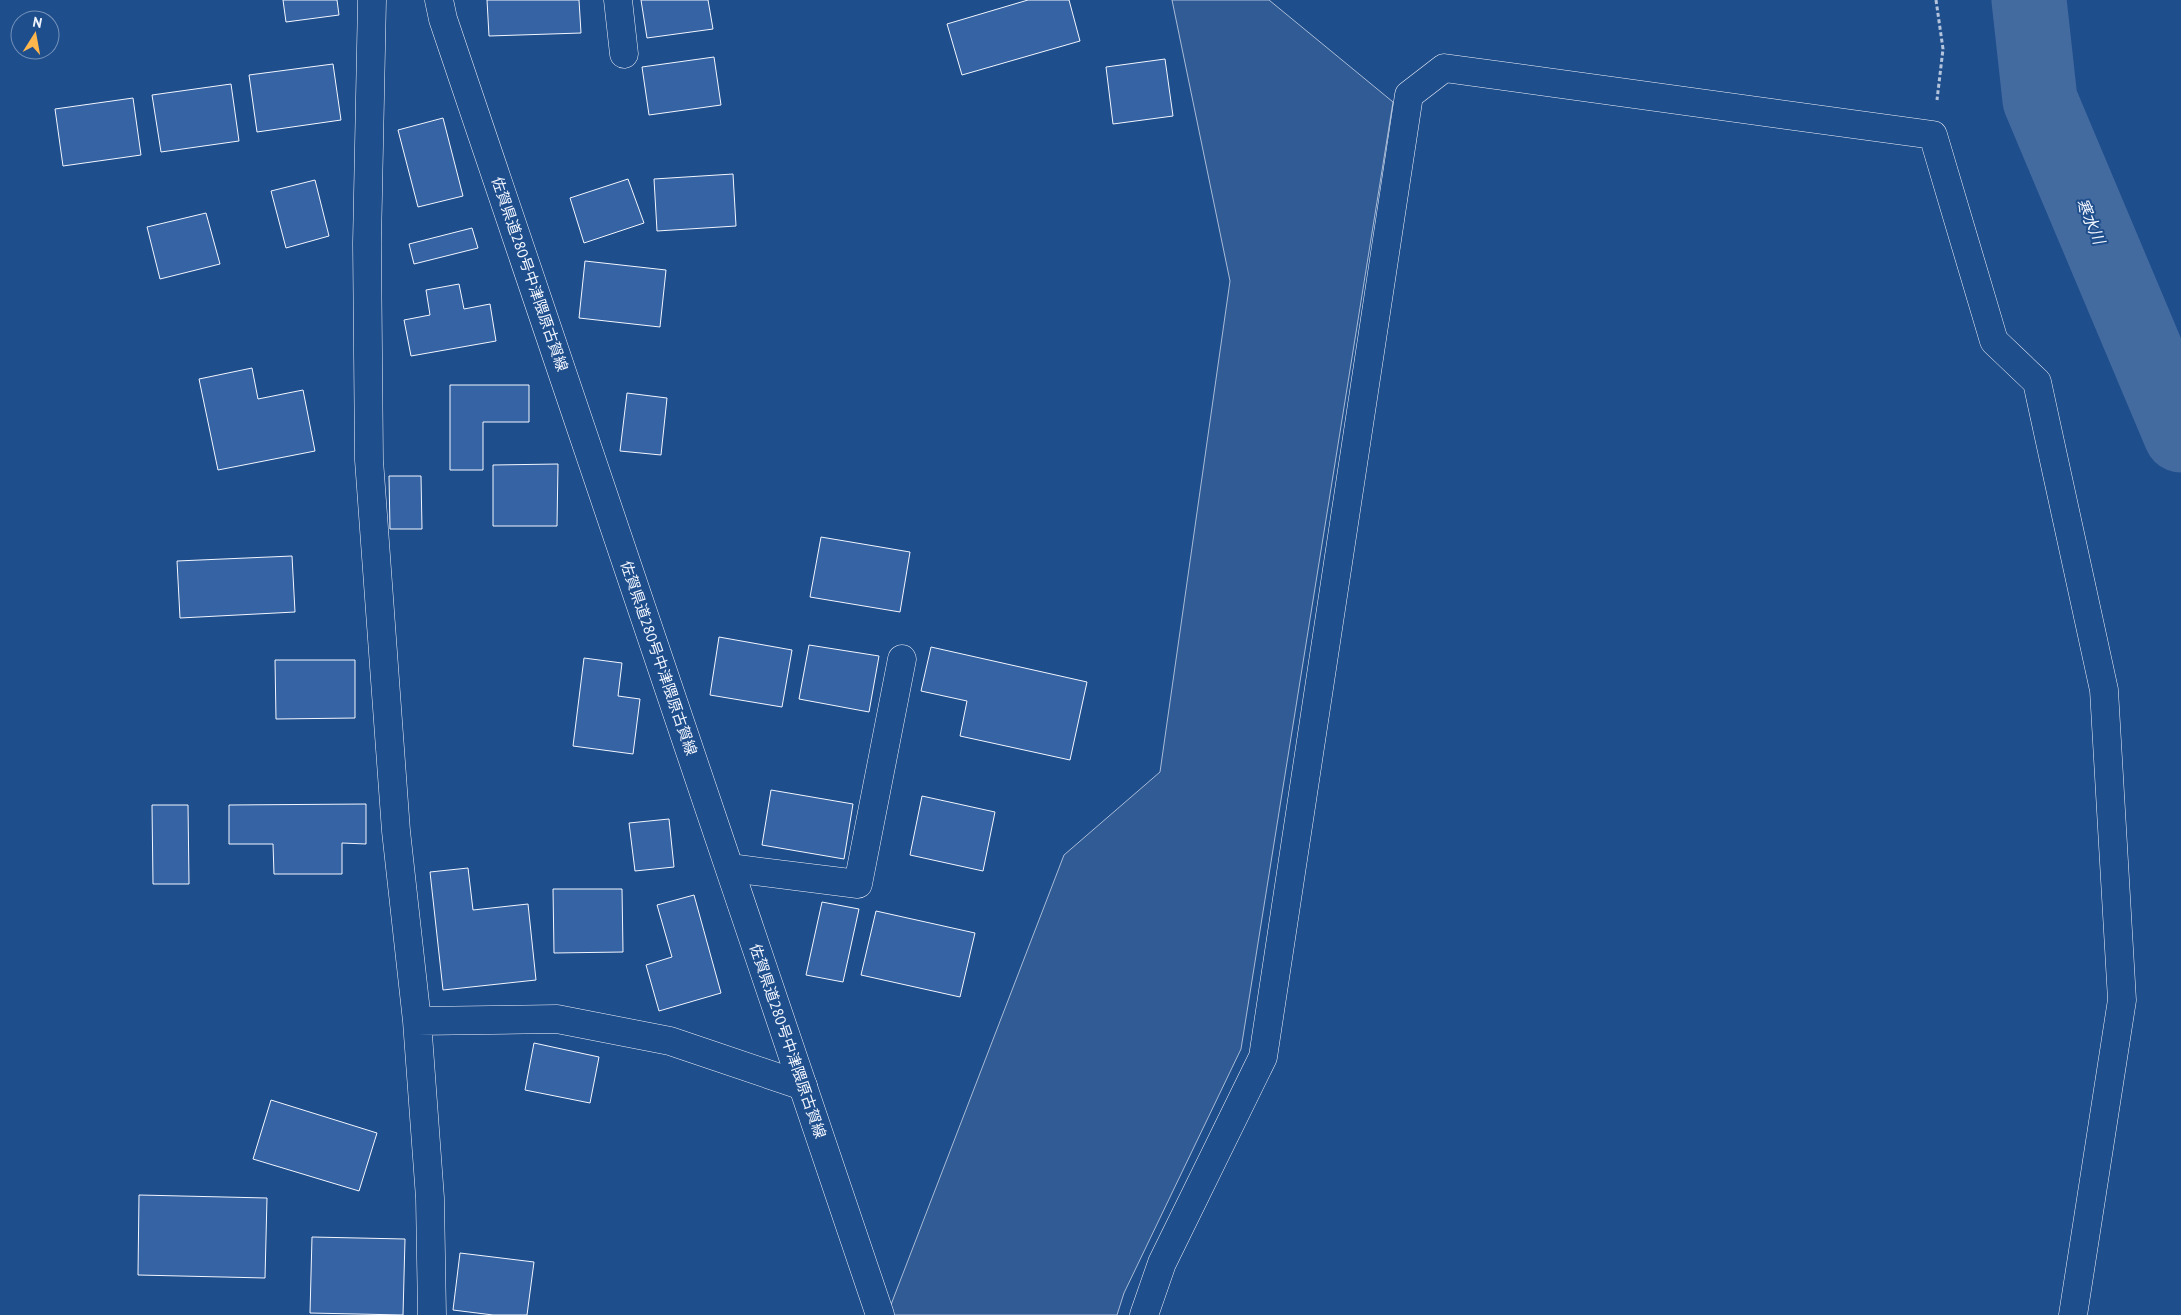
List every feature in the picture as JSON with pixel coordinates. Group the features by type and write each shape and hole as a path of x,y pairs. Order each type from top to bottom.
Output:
{"street":[{"path":"372,0 367,243 369,460 396,831 417,1021 430,1198 432,1315"},
{"name":"佐賀県道280号中津隈原古賀線","path":"439,0 443,19 880,1315"},
{"path":"618,0 624,54"},
{"path":"1144,1315 1162,1263 1263,1057 1409,95 1444,68 1933,135 1994,340 2037,382 2104,690 2122,1000 2073,1315"},
{"path":"730,868 858,884 902,659"},
{"path":"417,1021 557,1019 670,1041 803,1086"}],"path":[{"path":"1933,135 1942,49 1936,0"}],"shaded area":[{"path":"1172,0 1269,0 1393,102 1241,1049 1124,1293 1117,1315 887,1315 1064,855 1160,772 1230,281"}],"building":[{"path":"283,0 337,0 339,15 286,22"},
{"path":"487,0 579,0 581,33 489,36"},
{"path":"641,0 708,0 713,29 647,38"},
{"path":"1028,0 1069,0 1080,41 962,75 947,24"},
{"path":"714,57 721,105 649,115 642,67"},
{"path":"1165,59 1173,116 1113,124 1106,67"},
{"path":"333,64 341,120 257,132 249,75"},
{"path":"231,84 239,141 161,152 152,95"},
{"path":"133,98 141,155 63,166 55,109"},
{"path":"443,118 463,196 418,207 398,130"},
{"path":"733,174 736,226 657,231 654,179"},
{"path":"628,179 644,223 584,243 570,198"},
{"path":"315,180 329,236 286,248 271,191"},
{"path":"206,213 220,264 160,279 147,227"},
{"path":"472,228 478,248 414,264 409,244"},
{"path":"585,261 666,270 660,327 579,318"},
{"path":"459,284 464,309 490,304 496,341 411,356 404,320 430,315 426,290"},
{"path":"252,368 258,399 303,390 315,451 218,470 199,379"},
{"path":"450,385 529,385 529,422 483,422 483,470 450,470"},
{"path":"627,393 667,398 661,455 620,451"},
{"path":"558,464 557,526 493,526 493,465"},
{"path":"389,476 421,476 422,529 390,529"},
{"path":"821,537 910,552 900,612 810,597"},
{"path":"292,556 295,612 180,618 177,561"},
{"path":"719,637 792,650 782,707 710,695"},
{"path":"809,645 879,656 869,712 799,699"},
{"path":"931,647 1087,682 1070,760 960,736 967,701 921,691"},
{"path":"584,658 622,663 618,696 640,699 633,754 573,746"},
{"path":"275,660 355,660 355,718 276,719"},
{"path":"771,790 853,804 844,859 762,845"},
{"path":"922,796 995,812 983,871 910,855"},
{"path":"366,804 366,844 342,843 342,874 274,874 273,844 229,844 229,805"},
{"path":"152,805 188,805 189,884 153,884"},
{"path":"669,819 674,867 635,871 629,823"},
{"path":"468,868 473,910 528,904 536,980 443,990 430,872"},
{"path":"553,889 622,889 623,952 554,953"},
{"path":"694,895 721,993 659,1011 646,965 672,957 657,905"},
{"path":"822,902 859,909 843,982 806,975"},
{"path":"876,911 975,933 960,997 861,975"},
{"path":"534,1043 599,1057 590,1103 525,1090"},
{"path":"271,1100 377,1133 359,1191 253,1159"},
{"path":"139,1195 267,1198 265,1278 138,1275"},
{"path":"312,1237 405,1239 403,1315 310,1313"},
{"path":"460,1253 534,1262 527,1315 493,1315 453,1310"}],"waterway":[{"name":"寒水川","path":"2029,0 2040,100 2181,435"}]}
